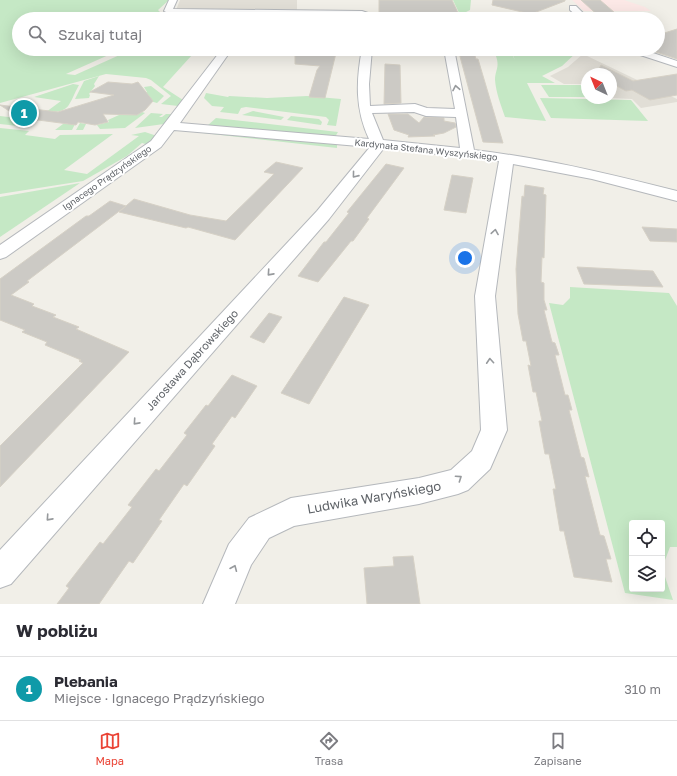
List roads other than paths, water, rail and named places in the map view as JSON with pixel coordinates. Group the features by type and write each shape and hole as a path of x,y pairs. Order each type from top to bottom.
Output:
{"street":[{"path":"174,0 168,11 292,12"},
{"path":"573,8 577,12"},
{"name":"Ignacego Prądzyńskiego","path":"0,253 156,144 171,126 222,56"},
{"path":"366,56 363,72 365,110 380,145"},
{"path":"450,56 468,154"},
{"path":"652,56 677,64"},
{"path":"365,110 415,108 426,112 461,113"},
{"name":"Kardynała Stefana Wyszyńskiego","path":"171,126 380,145 507,159 582,173 677,196"},
{"name":"Jarosława Dąbrowskiego","path":"0,573 323,215 380,145"},
{"name":"Ludwika Waryńskiego","path":"219,604 240,554 259,528 291,512 420,491 458,480 481,460 494,430 485,296 507,159"}],"place":[{"name":"Plebania","path":"24,113"}]}
